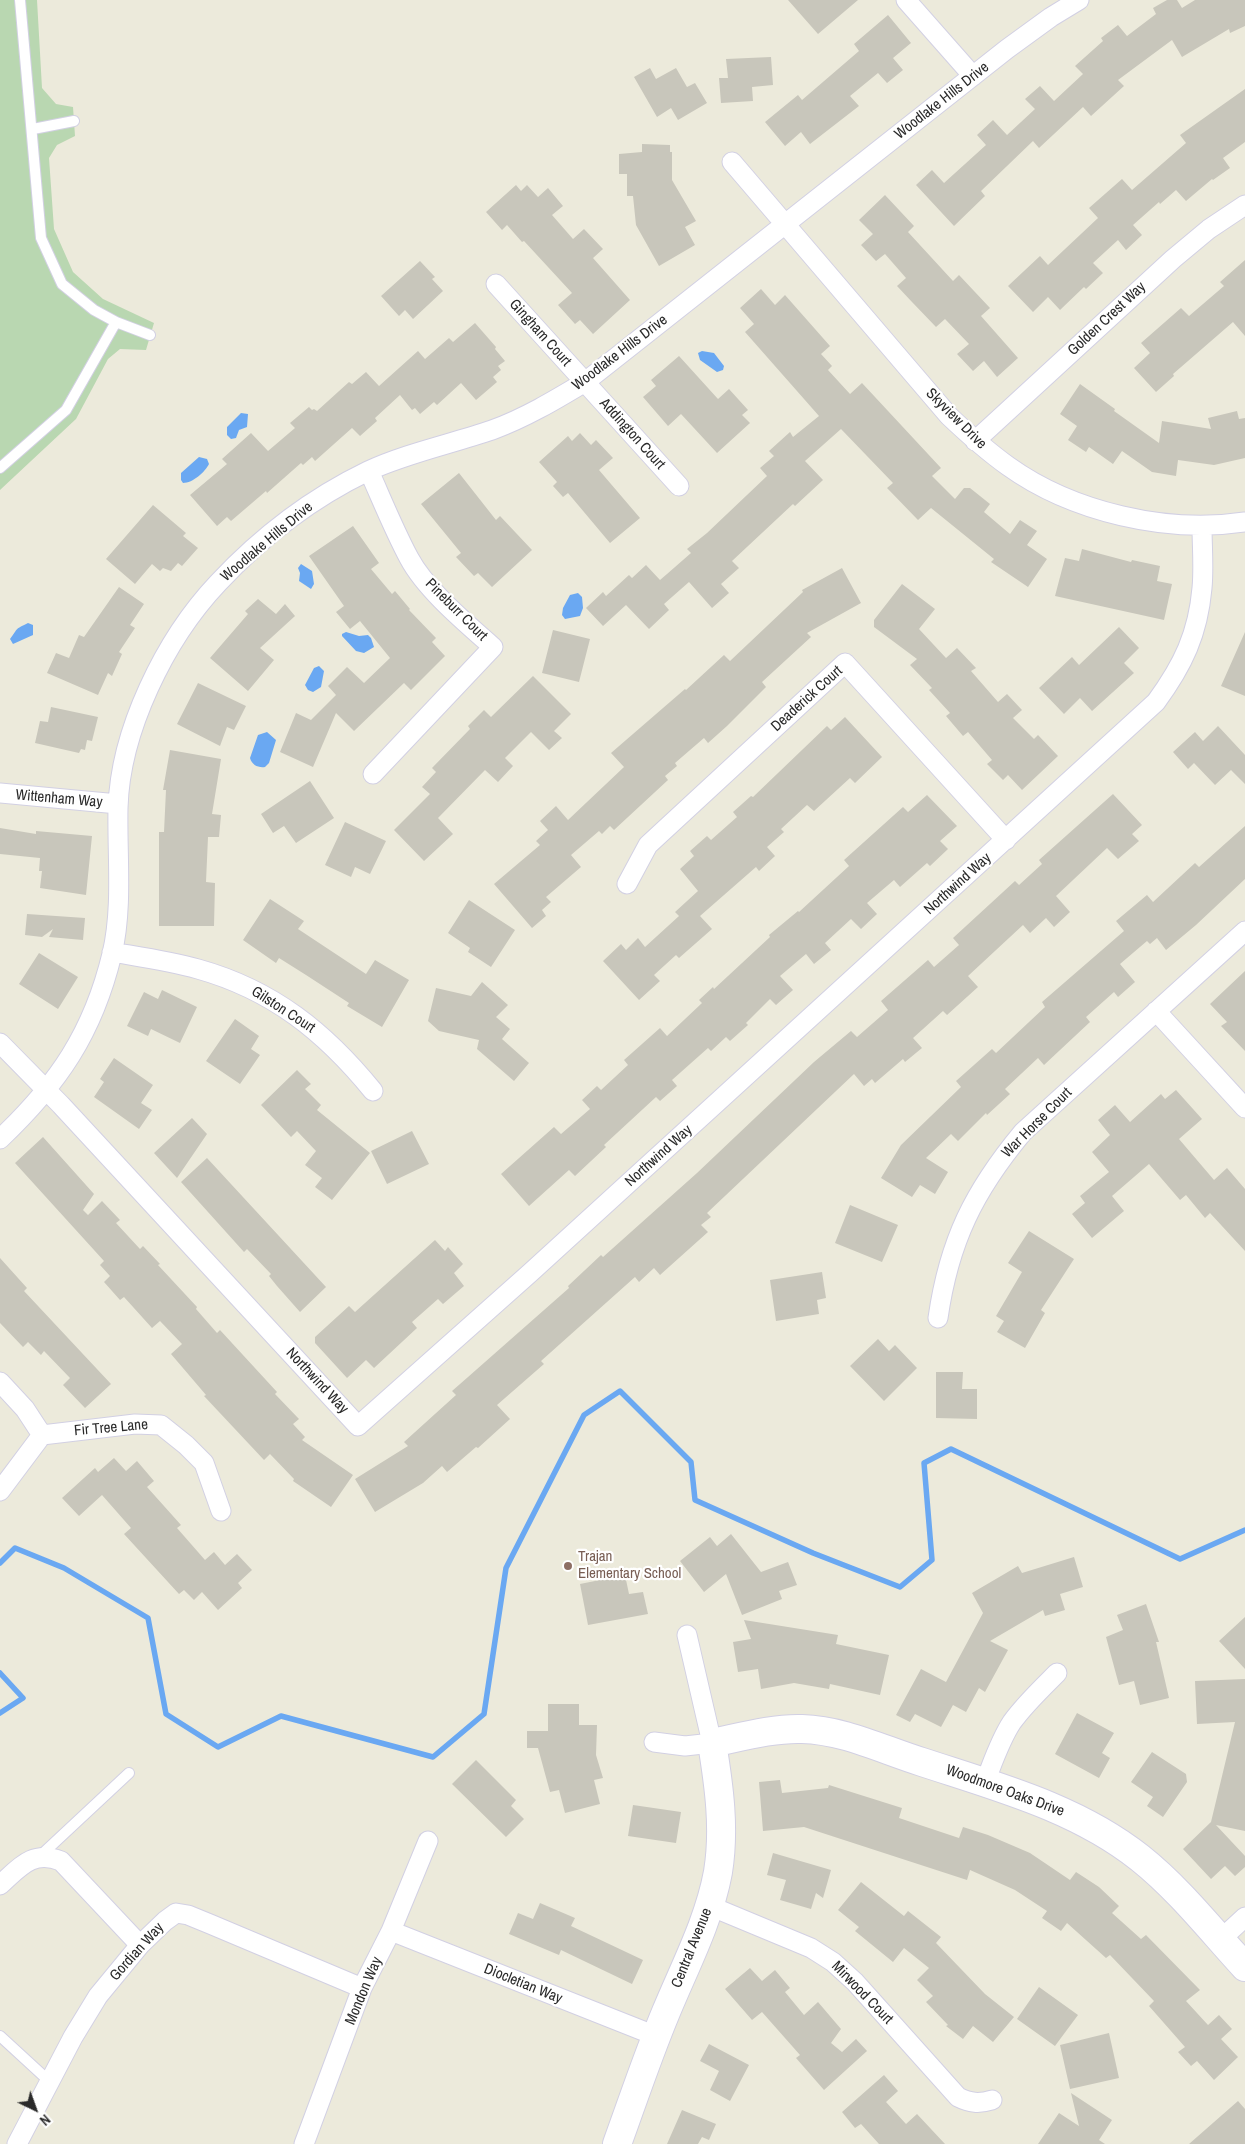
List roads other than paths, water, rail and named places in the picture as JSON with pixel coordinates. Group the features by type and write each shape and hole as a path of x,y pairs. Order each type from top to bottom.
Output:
{"street":[{"path":"906,0 973,76"},
{"name":"Woodlake Hills Drive","path":"0,1139 47,1091 76,1048 88,1023 102,987 112,952 117,894 118,804 124,760 137,716 163,657 188,619 216,584 294,515 329,492 369,471 399,459 494,429 539,409 585,382 973,76 1050,17 1079,0"},
{"path":"732,162 785,225"},
{"name":"Golden Crest Way","path":"975,441 1173,259 1209,229 1245,205"},
{"name":"Skyview Drive","path":"785,225 949,416 975,441 1009,467 1046,488 1091,507 1140,520 1202,526 1245,522"},
{"name":"Gingham Court","path":"496,284 585,382"},
{"name":"Addington Court","path":"585,382 679,486"},
{"name":"Pineburr Court","path":"369,471 409,559 423,578 454,612 493,648 373,774"},
{"name":"Northwind Way","path":"47,1091 358,1426 552,1253 1156,702 1176,675 1189,648 1198,619 1203,586 1202,526"},
{"name":"Deaderick Court","path":"627,884 648,845 844,663 1006,840"},
{"name":"Wittenham Way","path":"0,793 118,804"},
{"name":"War Horse Court","path":"938,1318 948,1266 960,1230 978,1192 999,1161 1023,1132 1245,930"},
{"name":"Gilston Court","path":"112,952 197,968 259,992 319,1033 347,1059 373,1091"},
{"path":"1156,1011 1245,1108"},
{"path":"0,1043 47,1091"},
{"path":"0,1382 25,1409 42,1435 0,1491"},
{"name":"Fir Tree Lane","path":"42,1435 135,1424 161,1425 186,1445 204,1463 221,1511"},
{"name":"Central Avenue","path":"617,2144 656,2036 710,1906 718,1871 721,1839 721,1806 712,1743 687,1635"},
{"path":"985,1782 1001,1742 1012,1722 1030,1700 1057,1673"},
{"name":"Woodmore Oaks Drive","path":"712,1743 772,1732 802,1729 833,1733 1038,1801 1083,1821 1113,1838 1140,1858 1166,1881 1245,1968"},
{"path":"654,1742 685,1746 712,1743"},
{"name":"Mondon Way","path":"304,2144 362,1988 391,1931 428,1841"},
{"path":"0,1885 24,1863 39,1857 50,1857 61,1861 140,1945"},
{"name":"Mirwood Court","path":"710,1906 810,1948 833,1962 855,1982 958,2097 970,2103 992,2100"},
{"name":"Gordian Way","path":"17,2144 49,2081 98,1996 140,1945 176,1913 188,1915 362,1988"},
{"path":"1220,1940 1245,1917"},
{"name":"Diocletian Way","path":"391,1931 656,2036"}],"lane":[{"path":"20,0 33,129 35,184 41,238 47,254 62,284 94,310 116,322 150,335"},
{"path":"33,129 74,121"},
{"path":"0,468 66,410 116,322"},
{"path":"39,1857 129,1773"},
{"path":"0,2036 49,2081"}],"water":[{"path":"702,351 714,353 724,366 723,370 717,372 700,360 698,353"},
{"path":"241,413 248,414 247,427 239,430 236,438 231,439 227,435 227,427"},
{"path":"199,457 207,459 209,464 202,474 187,483 183,483 181,473"},
{"path":"301,564 312,571 314,584 311,589 299,581 300,573 298,568"},
{"path":"578,593 582,597 583,608 580,616 565,619 562,615 563,608 570,595"},
{"path":"28,623 33,625 33,635 13,644 10,639 19,628"},
{"path":"346,632 359,636 368,635 374,647 364,653 356,651 342,636"},
{"path":"319,666 324,671 321,687 313,692 308,690 305,685 314,668"},
{"path":"267,732 276,740 269,763 265,767 260,767 254,764 250,758 258,735"}],"waterway":[{"path":"0,1563 15,1548 64,1568 148,1618 166,1714 218,1747 281,1716 433,1757 484,1714 506,1568 584,1415 620,1391 691,1462 695,1500 813,1553 900,1587 932,1560 924,1463 951,1449 1180,1559 1245,1530"},
{"path":"0,1673 23,1698 0,1713"}],"place":[{"name":"Trajan Elementary School","path":"568,1566"}]}
